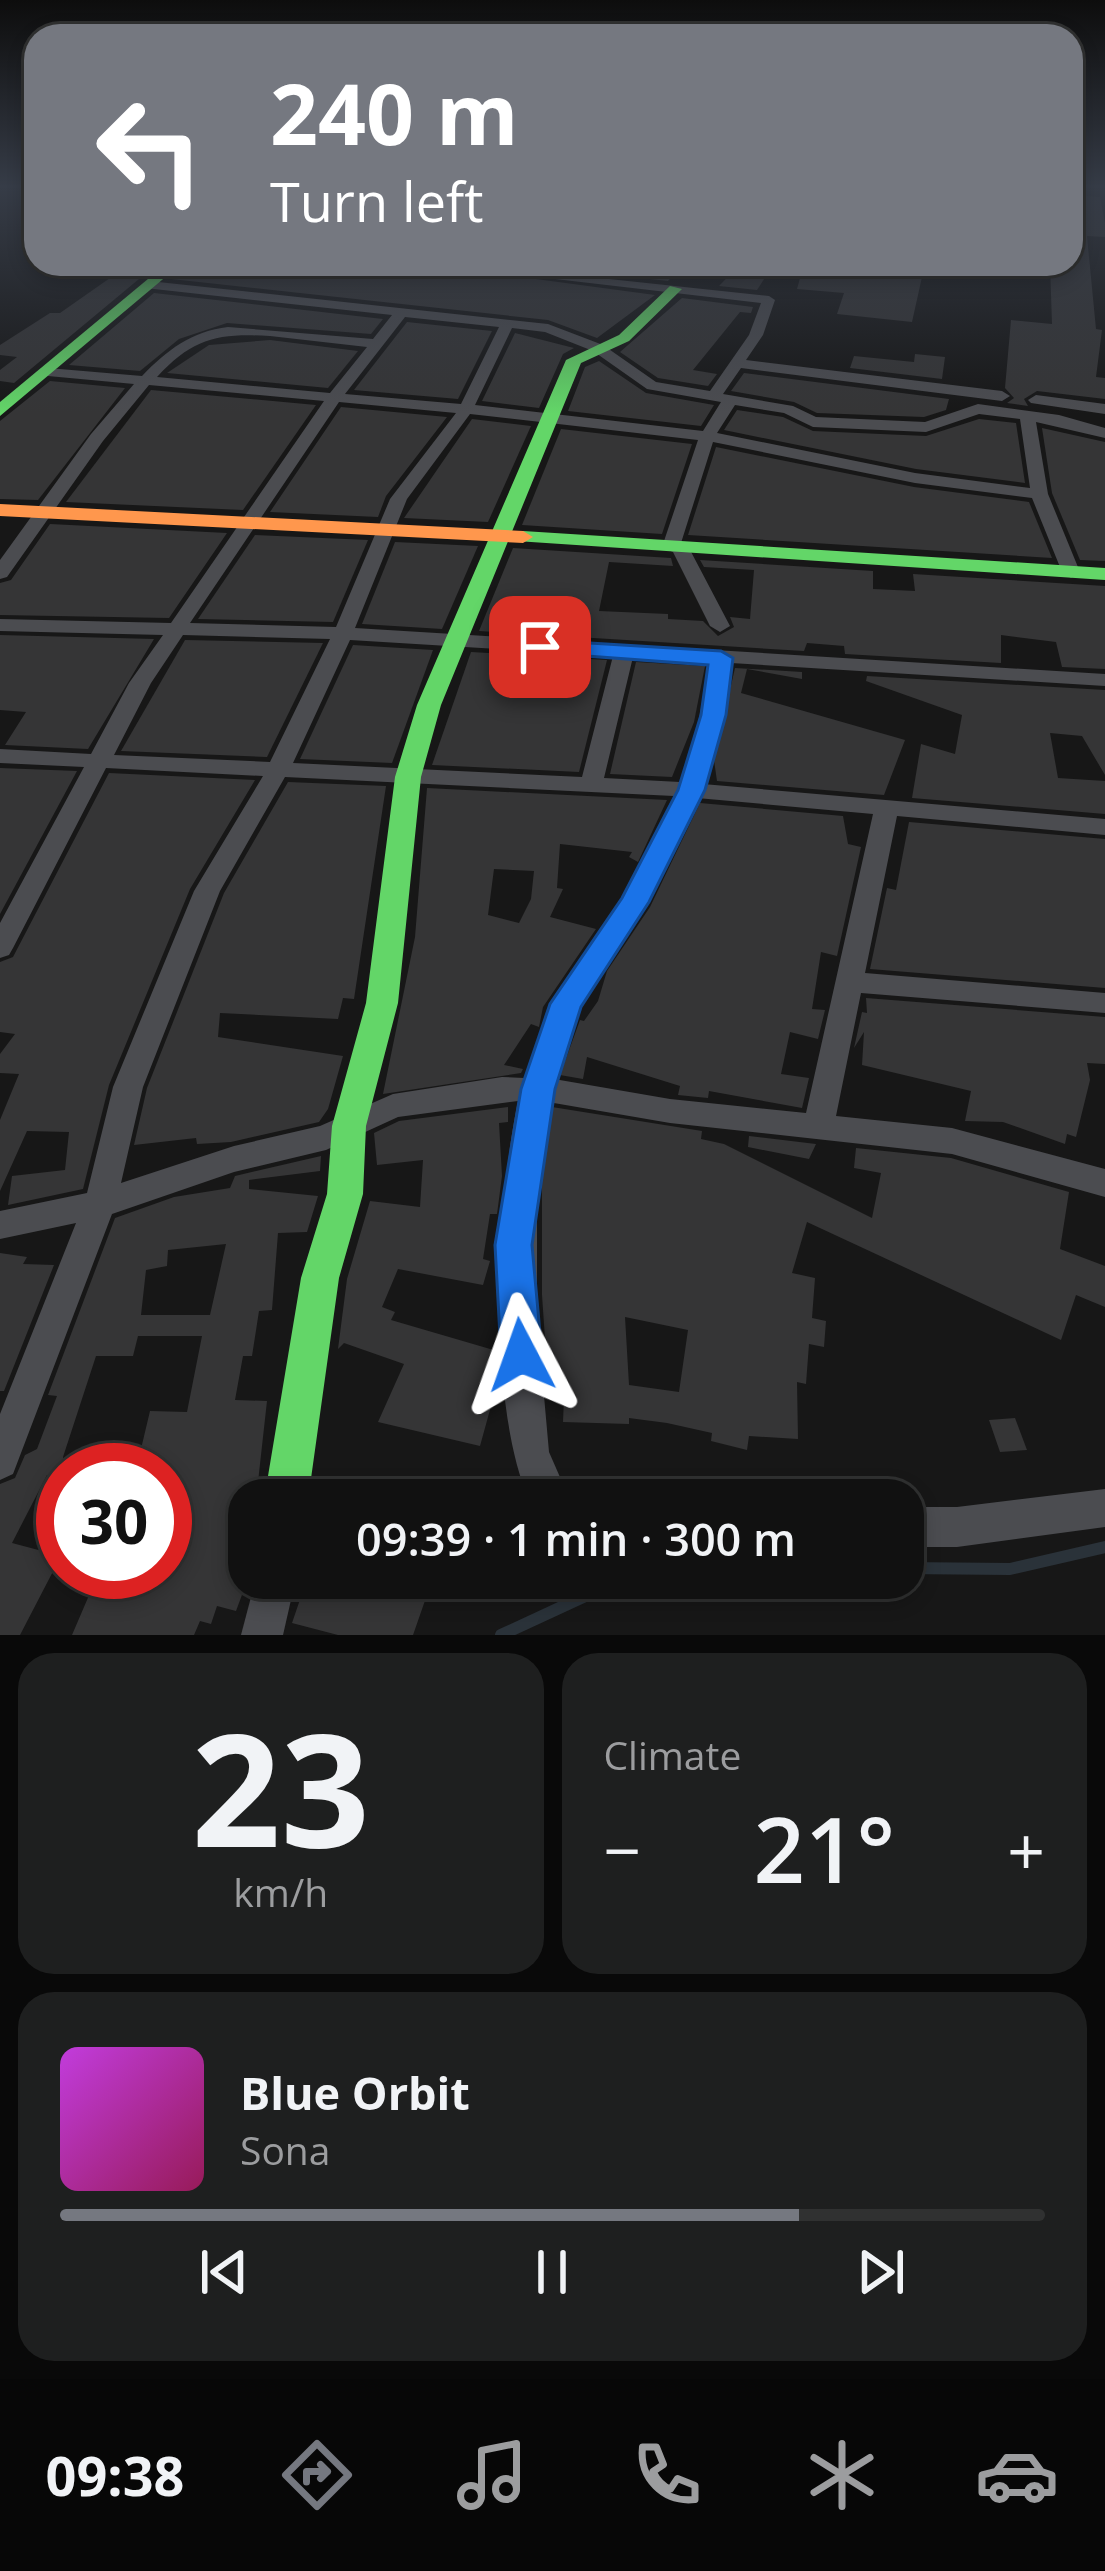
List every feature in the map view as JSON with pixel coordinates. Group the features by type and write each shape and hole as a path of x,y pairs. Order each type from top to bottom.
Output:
{"street":[{"path":"0,411 160,276"},
{"path":"549,276 769,300 756,335 736,363 707,436 676,548 720,626"},
{"path":"588,280 592,276"},
{"path":"149,285 403,310 565,332 598,348 652,386 788,409 813,422 926,427 979,401 1105,433"},
{"path":"289,1479 320,1278 345,1194 349,1126 382,1003 408,776 429,705 537,440 553,417 578,354 624,338 675,290"},
{"path":"0,573 149,378 207,333 245,295"},
{"path":"0,947 140,683 255,521 334,398 403,310"},
{"path":"0,1462 100,1204 128,1087 207,891 278,770 399,499 465,411 508,322"},
{"path":"207,333 376,344"},
{"path":"736,363 979,401 1105,409"},
{"path":"48,372 553,417 707,436 915,478 1039,494"},
{"path":"1027,414 1039,494 1071,572"},
{"path":"0,510 389,528 1105,574"},
{"path":"0,625 341,633 1105,680"},
{"path":"591,786 624,652"},
{"path":"537,1479 514,1245 538,1089 566,1004 634,902 692,790 713,715 721,658"},
{"path":"0,756 692,790 886,811 1105,827"},
{"path":"818,1124 886,811"},
{"path":"847,982 1105,1004"},
{"path":"0,1225 100,1204 349,1126 393,1106 502,1089 538,1089 670,1111 952,1141 1105,1183"},
{"path":"924,1527 1105,1508"},
{"path":"262,1635 271,1599"}],"building":[{"path":"1083,261 1089,261 1096,329 1102,330 1096,377 1105,378 1105,399 1037,391 1024,399 1028,406 1007,403 1014,398 1005,388 1011,320 1052,324 1050,276 1083,276"},
{"path":"113,276 143,276 14,383 0,381 0,370 17,357 0,355 0,345 50,313 60,313"},
{"path":"513,276 655,295 597,338 548,320 171,279"},
{"path":"622,276 672,276 668,281"},
{"path":"728,276 766,276 757,290 719,286"},
{"path":"801,276 922,277 912,322 837,314 844,293 797,289"},
{"path":"154,293 383,319 371,334 227,323 179,339 140,371 69,365"},
{"path":"682,298 753,307 751,313 740,312 693,370 717,374 708,386 658,378 620,352"},
{"path":"407,322 492,331 458,399 354,390"},
{"path":"515,333 574,348 563,354 539,408 482,401"},
{"path":"270,340 358,351 328,388 167,373 209,345"},
{"path":"915,354 945,357 942,379 850,368 854,356 914,362"},
{"path":"599,361 646,393 714,405 701,426 568,411 585,367"},
{"path":"744,373 949,399 946,410 924,417 817,413 794,402 731,391"},
{"path":"50,381 125,388 38,500 0,499 0,421"},
{"path":"151,390 316,405 243,510 66,502"},
{"path":"341,407 447,417 386,496 378,517 270,512"},
{"path":"737,410 783,417 813,431 926,436 979,419 1016,423 1025,483 916,469 724,430"},
{"path":"472,419 531,426 488,522 404,518"},
{"path":"1042,428 1105,442 1105,561 1080,560 1052,493"},
{"path":"561,429 692,444 662,534 522,525"},
{"path":"716,447 914,487 1029,502 1052,558 688,535"},
{"path":"50,524 227,533 169,618 0,615 0,583 11,580"},
{"path":"255,535 368,540 333,622 198,619"},
{"path":"395,542 478,546 442,629 362,624"},
{"path":"513,548 671,558 673,566 609,562 599,611 668,614 668,619 703,621 718,636 734,627 730,617 750,619 754,570 704,567 700,560 873,571 873,589 915,591 913,574 1105,586 1105,669 1062,667 1056,642 1001,635 1001,663 845,654 844,646 807,643 804,651 479,631"},
{"path":"0,635 154,639 88,749 5,745 26,712 0,710"},
{"path":"185,640 323,643 267,757 121,751"},
{"path":"353,645 433,650 392,763 300,759"},
{"path":"471,652 607,660 579,772 432,765"},
{"path":"636,662 705,666 694,722 672,777 610,774"},
{"path":"735,668 802,672 802,679 747,669 741,693 905,740 884,795 717,781 714,760"},
{"path":"867,676 1105,690 1105,775 1082,736 1050,733 1058,778 1105,781 1105,814 912,798 921,744 955,754 962,715 866,681"},
{"path":"0,768 77,771 0,914"},
{"path":"109,773 255,780 190,889 109,1085 83,1189 8,1205 12,1176 65,1170 69,1132 27,1131 0,1191 0,1120 19,1074 0,1073 0,1054 15,1034 0,1032 0,962 13,957"},
{"path":"288,782 386,786 354,999 343,998 338,1019 220,1013 218,1037 343,1056 328,1109 319,1122 231,1142 197,1144 196,1138 134,1145 147,1088 224,893"},
{"path":"427,788 667,800 638,862 629,857 632,852 560,844 557,888 563,889 550,917 596,929 543,1007 539,1027 531,1024 504,1065 523,1069 521,1073 383,1094 415,937","holes":["494,869 534,871 531,899 519,923 488,915"]},
{"path":"700,803 843,816 848,844 861,847 837,956 821,952 812,1009 825,1010 818,1039 790,1032 781,1074 809,1078 802,1108 709,1091 708,1098 678,1095 680,1086 587,1057 583,1079 560,1075 580,1020 598,1001 607,971 650,907"},
{"path":"909,822 1105,839 1105,988 870,969 887,888 896,890"},
{"path":"866,998 1105,1017 1105,1064 1087,1063 1090,1080 1076,1137 1067,1134 1065,1144 1003,1122 965,1121 971,1091 862,1065 864,1032 854,1048 862,1012 867,1013"},
{"path":"508,1107 508,1122 499,1123 502,1176 497,1214 490,1214 483,1259 490,1261 483,1285 398,1269 382,1307 395,1312 391,1320 497,1351 499,1377 480,1446 378,1422 404,1364 344,1343 338,1349 347,1279 370,1201 420,1207 423,1160 377,1165 374,1133 399,1121"},
{"path":"552,1107 702,1131 701,1139 724,1144 872,1218 881,1173 854,1168 856,1148 951,1158 1069,1192 1060,1249 1105,1266 1105,1307 1076,1295 1061,1340 807,1222 792,1273 815,1278 812,1318 826,1321 824,1347 809,1344 806,1384 797,1382 798,1439 749,1436 747,1450 711,1441 712,1433 667,1423 629,1418 629,1424 563,1422 564,1398 549,1397 542,1295 542,1178","holes":["625,1317 688,1330 679,1392 629,1385"]},
{"path":"749,1136 816,1144 809,1159 748,1147"},
{"path":"321,1156 320,1171 249,1180 249,1189 318,1196 307,1232 278,1233 272,1310 259,1311 252,1356 243,1356 235,1400 267,1401 258,1479 228,1479 228,1599 240,1599 236,1611 217,1606 211,1624 200,1621 194,1635 72,1635 87,1599 192,1599 192,1443 142,1443 150,1411 187,1412 202,1336 138,1336 133,1356 96,1356 68,1443 39,1443 57,1396 48,1395 115,1218 174,1197 230,1188 235,1176","holes":["226,1244 210,1315 141,1315 146,1270 167,1266 168,1250"]},
{"path":"0,1253 27,1257 23,1264 54,1265 4,1391 0,1391"},
{"path":"1015,1418 1027,1450 1000,1452 989,1420"},
{"path":"36,1450 36,1496 12,1543 36,1549 39,1599 20,1635 0,1635 0,1484 15,1478 25,1455"},
{"path":"300,1599 426,1599 413,1635 338,1635 292,1623"}],"waterway":[{"path":"924,1568 1010,1569 1105,1547"},
{"path":"501,1635 579,1599"}],"traffic: fast":[{"path":"0,411 160,276"},
{"path":"289,1479 320,1278 345,1194 349,1126 382,1003 408,777 429,705 574,360 624,338 675,289"},
{"path":"523,537 1105,574"}],"traffic: slow":[{"path":"0,510 523,537"}],"route":[{"path":"521,1355 514,1245 538,1089 566,1004 634,902 692,790 713,715 721,658 540,647"}]}
